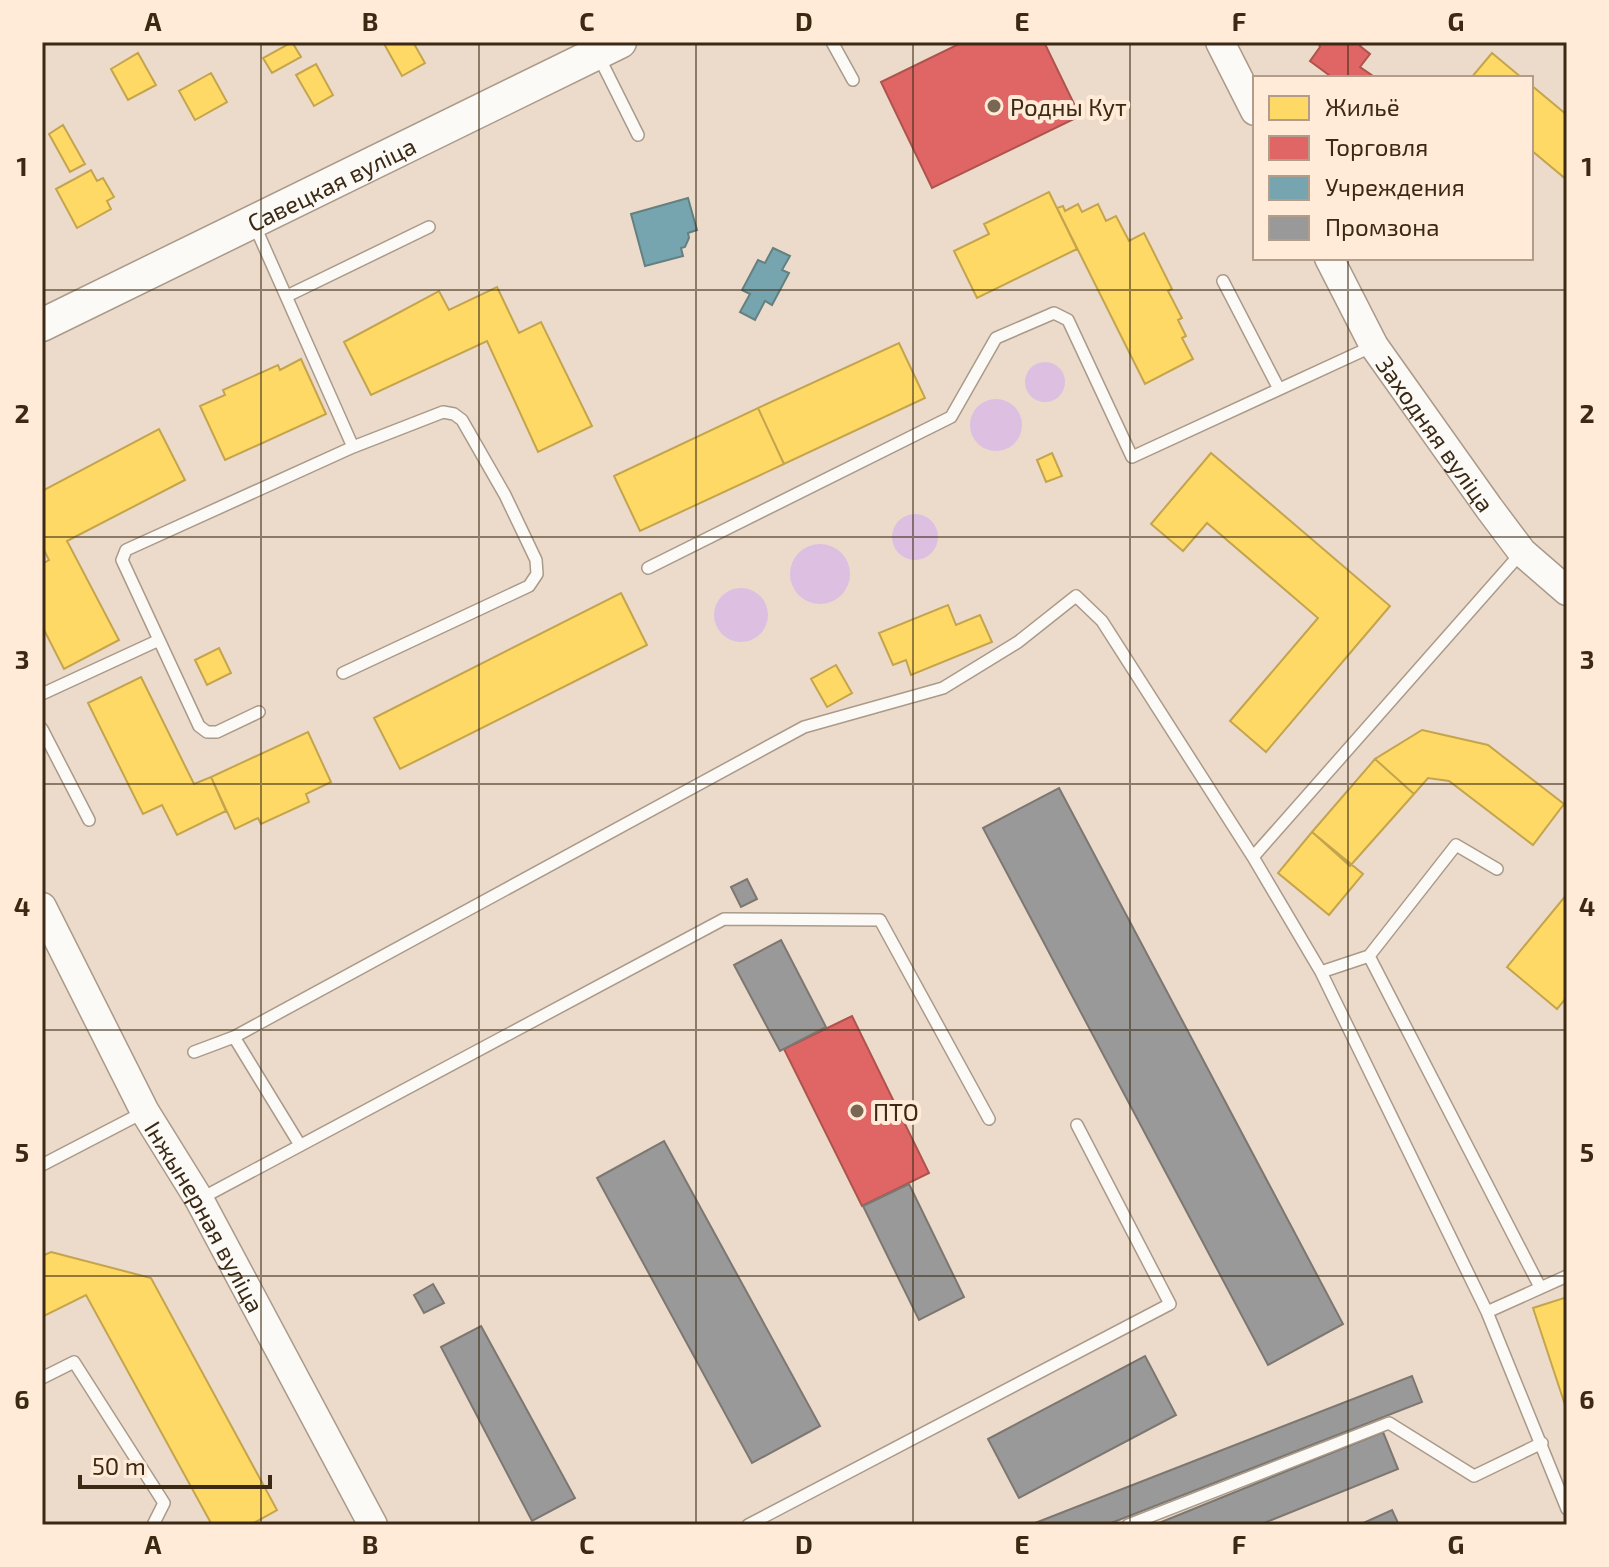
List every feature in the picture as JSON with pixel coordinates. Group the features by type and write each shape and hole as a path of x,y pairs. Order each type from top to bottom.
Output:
{"main road":[{"name":"Савецкая вуліца","path":"42,325 608,48"}],"street":[{"path":"1220,42 1253,107"},
{"name":"Заходняя вуліца","path":"1330,260 1374,346 1522,552 1567,591"},
{"name":"Інжынерная вуліца","path":"42,907 145,1112 199,1199 370,1524"}],"lane":[{"path":"832,42 853,80"},
{"path":"608,48 638,135"},
{"path":"252,220 353,447"},
{"path":"287,296 429,227"},
{"path":"1223,281 1279,389"},
{"path":"648,568 951,417 996,338 1054,313 1068,320 1132,457 1374,346"},
{"path":"259,712 217,732 207,732 199,726 122,560 126,550 353,447 443,412 454,414 462,420 505,495 536,560 537,574 529,586 343,673"},
{"path":"1253,857 1522,552"},
{"path":"194,1052 234,1037 804,727 943,688 1018,642 1076,596 1102,621 1253,857 1321,972 1487,1312 1567,1509"},
{"path":"42,694 157,641"},
{"path":"42,729 89,820"},
{"path":"1321,972 1369,956 1456,845 1497,869"},
{"path":"199,1199 724,919 880,920 989,1119"},
{"path":"1369,956 1540,1287"},
{"path":"234,1037 300,1145"},
{"path":"42,1165 145,1112"},
{"path":"748,1525 1170,1304 1077,1125"},
{"path":"1487,1312 1567,1276"},
{"path":"42,1378 74,1362 164,1503 153,1525"},
{"path":"1128,1525 1389,1423 1474,1476 1542,1443"}],"shaded area":[{"path":"1045,362 1059,368 1065,382 1059,396 1045,402 1031,396 1025,382 1031,368"},
{"path":"996,399 1014,407 1022,425 1014,443 996,451 978,443 970,425 978,407"},
{"path":"915,514 931,521 938,537 931,553 915,560 899,553 892,537 899,521"},
{"path":"820,544 832,546 841,553 848,562 848,586 841,595 832,602 820,604 808,602 799,595 792,586 790,574 792,562 799,553 808,546"},
{"path":"741,588 760,596 768,615 760,634 741,642 722,634 714,615 722,596"}],"building: Жильё":[{"path":"292,42 301,57 272,73 263,58"},
{"path":"383,42 413,42 425,63 402,76"},
{"path":"138,53 156,85 128,100 111,69"},
{"path":"1492,53 1520,76 1473,76"},
{"path":"316,64 333,95 314,106 296,75"},
{"path":"211,73 227,102 195,120 179,91"},
{"path":"1533,87 1567,115 1567,180 1533,152"},
{"path":"63,125 85,164 70,172 49,134"},
{"path":"91,170 97,181 103,178 114,197 107,201 111,209 77,228 56,189"},
{"path":"1049,192 1077,249 977,298 954,251 989,234 984,224"},
{"path":"1078,204 1082,212 1098,204 1106,221 1116,216 1129,241 1144,233 1172,289 1168,291 1182,318 1178,320 1186,336 1182,338 1193,359 1145,384 1057,208 1063,206 1065,211"},
{"path":"497,287 519,333 541,322 592,426 538,452 487,341 371,395 344,342 439,291 449,310"},
{"path":"899,343 925,398 784,464 758,408"},
{"path":"301,359 326,414 225,460 200,406 225,395 223,390 278,365 280,370"},
{"path":"758,408 784,464 640,531 614,476"},
{"path":"159,429 185,480 67,541 119,640 64,669 42,626 42,564 49,560 42,546 42,491"},
{"path":"1052,453 1062,476 1046,482 1037,460"},
{"path":"1211,453 1390,606 1266,752 1230,721 1318,618 1207,523 1183,551 1151,524"},
{"path":"621,593 647,645 400,769 374,718"},
{"path":"948,605 956,625 980,615 992,642 911,675 906,660 893,665 879,633"},
{"path":"219,648 231,673 207,685 195,660"},
{"path":"836,665 852,693 827,707 811,679"},
{"path":"141,677 194,784 211,777 226,811 177,835 162,805 143,814 88,703"},
{"path":"1422,730 1488,745 1564,804 1533,845 1449,781 1428,778 1414,794 1375,759"},
{"path":"308,732 331,782 306,794 309,802 261,824 258,818 235,829 211,777"},
{"path":"1375,759 1414,794 1350,866 1312,832"},
{"path":"1312,832 1363,874 1329,915 1278,873"},
{"path":"1567,894 1567,997 1557,1009 1507,967"},
{"path":"51,1252 151,1278 277,1510 250,1525 212,1525 86,1295 42,1317 42,1256"},
{"path":"1567,1297 1567,1411 1533,1308"}],"building: Торговля":[{"path":"963,42 1044,42 1080,116 932,188 881,82"},
{"path":"1318,42 1363,42 1360,46 1370,54 1360,67 1373,76 1330,76 1310,61 1320,47"},
{"name":"ПТО","path":"852,1016 929,1173 862,1206 784,1049"}],"building: Учреждения":[{"path":"688,198 697,230 688,233 685,247 681,248 683,256 645,266 631,214"},
{"path":"773,248 790,256 782,270 789,273 772,305 765,301 755,320 740,312 750,294 742,290 758,260 765,263"}],"building: Промзона":[{"path":"1059,788 1343,1324 1268,1365 983,828"},
{"path":"747,879 757,899 741,907 731,887"},
{"path":"781,940 826,1027 780,1051 734,965"},
{"path":"664,1141 820,1426 752,1463 597,1178"},
{"path":"909,1184 964,1297 919,1320 863,1206"},
{"path":"433,1284 444,1303 424,1313 414,1295"},
{"path":"481,1326 575,1498 532,1521 441,1347"},
{"path":"1145,1356 1176,1415 1019,1498 988,1439"},
{"path":"1412,1376 1422,1402 1106,1525 1030,1525"},
{"path":"1383,1432 1398,1469 1259,1525 1154,1525"},
{"path":"1392,1510 1399,1525 1359,1525"}],"place":[{"name":"Родны Кут","path":"994,106"},
{"name":"ПТО","path":"857,1111"}]}
